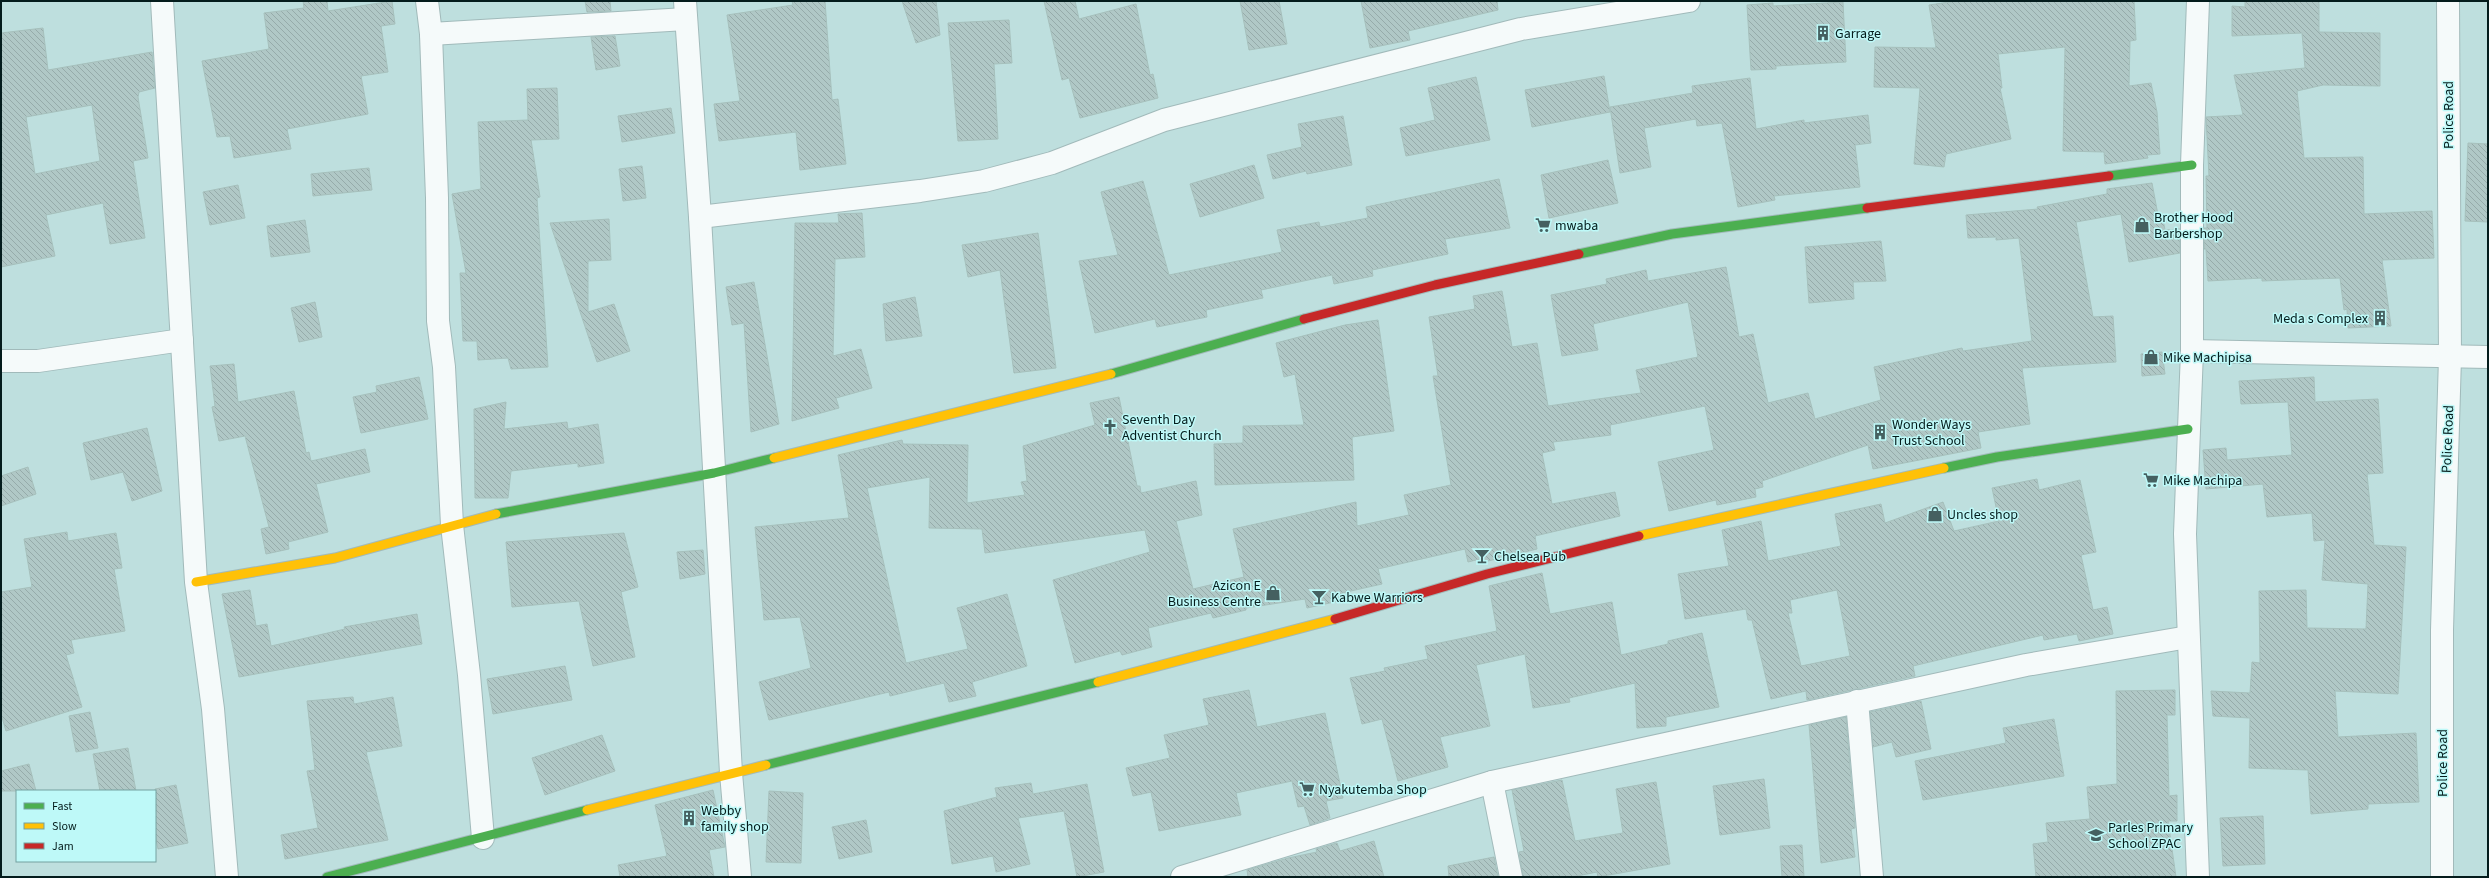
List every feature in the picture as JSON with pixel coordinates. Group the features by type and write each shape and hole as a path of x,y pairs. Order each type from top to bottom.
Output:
{"street":[{"path":"162,1 196,582 213,709 227,877"},
{"path":"427,1 431,34 437,198 438,321 444,367 452,525 469,675 482,838"},
{"path":"700,217 920,191 984,181 1052,163 1164,120 1521,29 1689,1"},
{"path":"2198,1 2192,165 2192,351 2185,534 2198,877"},
{"name":"Police Road","path":"2442,877 2442,630 2450,357 2448,1"},
{"path":"431,34 686,10 700,217 731,773 740,877"},
{"path":"196,582 335,558 452,525 531,506 714,473 1115,373 1292,322 1435,285 1672,234 2192,165"},
{"path":"1,361 38,361 182,340"},
{"path":"2192,351 2488,357"},
{"path":"327,877 731,773 924,727 1114,678 1313,625 1488,574 1671,528 1997,457 2188,429"},
{"path":"1182,877 1232,869 1492,782 2026,665 2188,637"},
{"path":"1857,701 1872,877"},
{"path":"1492,782 1511,877"}],"building":[{"path":"303,1 327,1 328,11 392,1 395,24 381,26 388,72 361,76 368,114 287,129 291,149 234,158 230,136 217,137 202,61 269,49 264,13 304,8"},
{"path":"585,1 610,1 611,11 587,12"},
{"path":"792,1 825,1 832,100 838,99 846,164 800,170 796,132 719,141 714,104 740,101 727,15 793,5"},
{"path":"902,1 936,1 940,35 916,43"},
{"path":"1044,1 1075,1 1079,19 1136,4 1150,75 1153,74 1158,98 1080,118 1069,78 1062,80"},
{"path":"1240,1 1279,1 1287,44 1249,50"},
{"path":"1361,1 1497,1 1498,10 1408,31 1410,40 1370,48"},
{"path":"1956,1 2134,1 2136,40 2130,41 2129,86 2151,83 2157,112 2160,154 2147,155 2148,158 2105,164 2104,152 2063,151 2065,47 1998,54 2002,88 2000,88 2011,139 1946,154 1944,167 1914,164 1920,88 1874,87 1875,47 1936,48 1929,5"},
{"path":"2245,1 2319,1 2319,32 2380,33 2380,86 2323,85 2297,91 2304,158 2363,157 2364,214 2432,211 2434,258 2382,260 2391,326 2348,328 2347,309 2344,310 2340,278 2262,281 2262,278 2208,281 2206,249 2204,249 2204,228 2207,228 2206,176 2209,176 2206,117 2243,115 2234,75 2305,68 2302,33 2232,36 2232,6 2245,7"},
{"path":"1843,2 1846,62 1776,66 1776,69 1751,70 1747,5 1773,3 1773,6"},
{"path":"1009,20 1012,63 994,64 998,139 958,141 948,23"},
{"path":"43,28 48,70 152,52 155,88 139,92 138,97 148,158 133,161 145,238 110,244 103,203 46,215 55,256 1,267 1,33","holes":["92,105 100,161 35,174 26,117"]},
{"path":"615,36 620,66 596,70 591,37"},
{"path":"1604,76 1610,112 1532,127 1525,90"},
{"path":"1476,77 1490,140 1406,156 1400,128 1435,120 1428,88"},
{"path":"1750,78 1756,129 1804,120 1804,123 1868,115 1871,143 1855,145 1860,187 1774,196 1775,200 1738,207 1722,123 1697,126 1696,119 1644,128 1651,167 1620,173 1610,107 1693,93 1692,86"},
{"path":"557,88 559,139 531,140 540,197 537,198 548,367 511,369 508,358 478,360 477,341 463,341 460,273 466,273 452,194 481,189 478,122 528,120 527,89"},
{"path":"671,108 675,133 622,142 618,116"},
{"path":"1343,116 1352,165 1307,174 1306,171 1273,179 1267,155 1302,147 1298,124"},
{"path":"2468,143 2488,144 2488,222 2465,221"},
{"path":"1608,160 1618,203 1549,218 1541,175"},
{"path":"1254,165 1264,198 1200,217 1190,184"},
{"path":"642,166 646,198 623,201 619,169"},
{"path":"369,168 372,190 313,196 311,174"},
{"path":"1499,179 1510,228 1445,239 1448,254 1372,270 1373,276 1334,284 1332,275 1261,290 1263,298 1206,310 1207,317 1157,327 1155,319 1095,333 1079,261 1118,255 1101,192 1143,181 1169,275 1282,252 1277,230 1319,222 1320,227 1368,218 1366,207"},
{"path":"2152,183 2158,215 2162,214 2165,230 2180,229 2180,253 2129,262 2121,214 2076,222 2093,317 2113,316 2116,362 2022,368 2030,424 1978,432 1981,448 1873,469 1868,445 1762,481 1763,487 1755,489 1756,497 1717,505 1716,500 1669,511 1658,462 1714,450 1705,406 1610,425 1611,435 1553,442 1555,450 1542,453 1552,504 1615,492 1620,516 1535,536 1537,549 1484,562 1484,558 1468,562 1465,549 1378,569 1382,584 1342,593 1343,600 1307,608 1305,599 1246,608 1246,610 1213,618 1211,613 1148,628 1152,647 1122,655 1120,651 1075,663 1053,580 1150,552 1145,530 985,553 982,529 929,528 930,477 867,488 906,663 968,649 957,608 1007,594 1027,666 972,682 976,696 949,702 944,683 890,696 889,692 769,720 759,682 811,668 800,617 764,620 755,527 849,518 838,455 902,440 903,444 968,445 967,503 1025,495 1021,482 1027,481 1023,446 1095,425 1090,403 1119,397 1137,486 1140,486 1141,493 1196,481 1202,515 1176,521 1193,589 1244,577 1233,529 1356,502 1357,526 1409,515 1404,495 1451,485 1433,376 1438,376 1429,317 1475,309 1473,296 1502,291 1512,347 1537,343 1548,406 1641,393 1636,370 1698,357 1688,302 1593,324 1598,350 1562,356 1551,295 1607,284 1606,279 1646,270 1648,281 1726,267 1739,337 1753,334 1768,403 1808,393 1815,419 1881,400 1874,367 1962,348 1963,351 2032,341 2019,238 1996,240 1996,237 1968,238 1966,215 2038,209 2037,207 2107,194 2107,189"},
{"path":"238,185 245,218 210,225 203,192"},
{"path":"862,213 865,257 835,259 833,356 861,349 872,388 836,398 839,408 792,421 795,223 839,223 838,214"},
{"path":"609,219 611,260 588,261 588,312 614,304 630,351 597,362 550,223"},
{"path":"305,220 310,252 271,257 267,226"},
{"path":"1038,233 1056,368 1014,373 1000,270 968,277 962,245"},
{"path":"1881,241 1886,281 1853,282 1854,299 1809,303 1805,247"},
{"path":"754,282 779,424 751,432 744,323 732,325 726,287"},
{"path":"915,297 922,336 886,341 883,304"},
{"path":"315,302 322,337 299,342 291,308"},
{"path":"1378,320 1394,431 1352,437 1354,480 1215,485 1214,444 1243,443 1243,426 1304,425 1295,374 1284,377 1276,343 1345,325"},
{"path":"2162,352 2165,374 2142,376 2141,354"},
{"path":"234,364 238,402 294,391 306,453 309,452 311,461 365,449 370,472 316,484 328,532 288,542 289,549 266,554 261,529 269,527 245,436 219,441 212,407 215,406 210,366"},
{"path":"419,377 428,419 361,433 353,397 377,392 376,386"},
{"path":"2314,377 2315,402 2378,399 2383,473 2367,474 2374,545 2406,547 2398,694 2335,691 2338,737 2416,733 2419,802 2368,804 2368,809 2311,814 2308,770 2249,768 2250,718 2213,716 2211,691 2250,693 2252,662 2260,663 2259,591 2306,590 2307,628 2366,629 2368,584 2322,580 2325,540 2314,541 2312,513 2267,517 2263,484 2206,489 2203,450 2226,448 2227,460 2292,455 2288,402 2241,404 2239,381"},
{"path":"506,402 504,429 567,422 568,429 598,424 604,463 578,467 578,463 511,471 508,498 475,498 474,409"},
{"path":"147,428 162,491 132,501 123,472 91,480 83,443"},
{"path":"28,467 36,494 1,506 1,476"},
{"path":"2037,479 2039,490 2080,480 2096,552 2081,555 2093,610 2107,607 2113,634 2079,641 2077,634 2044,640 2043,635 1913,666 1915,676 1807,700 1806,691 1771,699 1752,620 1748,620 1746,609 1685,619 1678,574 1729,566 1722,530 1761,521 1768,561 1841,546 1835,514 1881,504 1885,523 1943,502 1954,531 1999,521 1992,488","holes":["1837,590 1850,656 1801,666 1788,613 1792,613 1790,600"]},
{"path":"67,532 68,541 116,533 122,568 114,569 125,631 71,640 74,653 66,655 82,707 6,731 1,714 1,592 32,587 24,539"},
{"path":"624,533 638,587 621,592 635,657 593,666 579,601 512,607 506,542"},
{"path":"703,550 705,574 680,579 677,552"},
{"path":"1542,573 1550,614 1612,602 1621,655 1668,644 1668,641 1702,633 1719,707 1666,717 1666,726 1637,728 1635,683 1569,698 1570,702 1533,708 1525,654 1476,665 1490,726 1440,737 1448,767 1398,781 1382,719 1362,724 1350,678 1385,671 1384,668 1428,659 1425,646 1497,631 1489,586"},
{"path":"250,590 256,626 267,624 271,646 345,629 344,627 417,614 422,644 239,677 222,594"},
{"path":"565,666 572,700 493,714 487,679"},
{"path":"1249,690 1257,727 1325,713 1343,798 1326,801 1330,818 1310,825 1304,806 1298,807 1292,781 1236,793 1241,815 1159,831 1151,792 1133,796 1126,768 1170,758 1164,735 1209,725 1203,699"},
{"name":"Parles Primary School ZPAC","path":"2175,690 2175,715 2167,715 2169,796 2177,795 2177,821 2168,821 2176,877 2036,877 2033,844 2048,842 2046,823 2090,819 2087,787 2117,784 2116,691"},
{"path":"353,697 354,704 393,697 402,746 366,752 388,840 285,859 281,835 318,828 307,771 315,770 307,701"},
{"path":"1921,701 1931,749 1896,757 1892,742 1873,747 1870,712"},
{"path":"90,712 98,748 76,752 69,716"},
{"path":"1846,717 1855,828 1851,829 1855,857 1821,863 1809,725"},
{"path":"2054,719 2064,776 1923,800 1915,761 2006,743 2003,728"},
{"path":"602,735 615,771 545,795 532,758"},
{"path":"128,748 136,790 100,790 93,754"},
{"path":"29,764 36,790 1,791 1,771"},
{"path":"1764,779 1770,828 1720,835 1713,786"},
{"path":"1562,780 1575,841 1623,833 1616,789 1656,782 1670,864 1598,877 1597,872 1572,877 1523,877 1519,852 1524,851 1512,790"},
{"path":"1031,783 1033,794 1087,784 1104,872 1077,877 1064,811 1018,818 1030,864 996,872 993,856 952,864 944,811 997,797 995,788"},
{"path":"176,785 188,843 158,849 156,839 155,789"},
{"path":"713,790 725,847 709,850 714,877 620,877 618,865 667,856 655,805"},
{"path":"769,791 803,793 801,863 766,862"},
{"path":"2263,816 2265,864 2223,866 2220,818"},
{"path":"866,820 872,852 839,859 832,827"},
{"path":"1374,841 1384,877 1248,877 1247,870 1288,858 1317,852 1316,849 1337,843 1340,851"},
{"path":"1802,845 1804,877 1782,877 1780,846"},
{"path":"1494,857 1498,877 1449,877 1448,866"}],"traffic: fast":[{"path":"2109,176 2192,165"},
{"path":"1579,254 1672,234 1867,208"},
{"path":"1111,374 1304,319"},
{"path":"1944,468 1997,457 2188,429"},
{"path":"496,514 714,473 774,458"},
{"path":"766,765 1098,682"},
{"path":"327,877 587,810"}],"traffic: slow":[{"path":"774,458 1111,374"},
{"path":"1639,536 1944,468"},
{"path":"196,582 335,558 496,514"},
{"path":"1098,682 1335,619"},
{"path":"587,810 766,765"}],"traffic: jam":[{"path":"1867,208 2109,176"},
{"path":"1304,319 1435,285 1579,254"},
{"path":"1335,619 1487,574 1639,536"}],"place":[{"name":"Garrage","path":"1823,33"},
{"name":"mwaba","path":"1543,225"},
{"name":"Brother Hood Barbershop","path":"2142,225"},
{"name":"Meda s Complex","path":"2380,318"},
{"name":"Mike Machipisa","path":"2151,357"},
{"name":"Seventh Day Adventist Church","path":"1110,427"},
{"name":"Wonder Ways Trust School","path":"1880,432"},
{"name":"Mike Machipa","path":"2151,480"},
{"name":"Uncles shop","path":"1935,514"},
{"name":"Chelsea Pub","path":"1482,556"},
{"name":"Azicon E Business Centre","path":"1273,593"},
{"name":"Kabwe Warriors","path":"1319,597"},
{"name":"Nyakutemba Shop","path":"1307,789"},
{"name":"Webby family shop","path":"689,818"},
{"name":"Parles Primary School ZPAC","path":"2096,835"}]}
